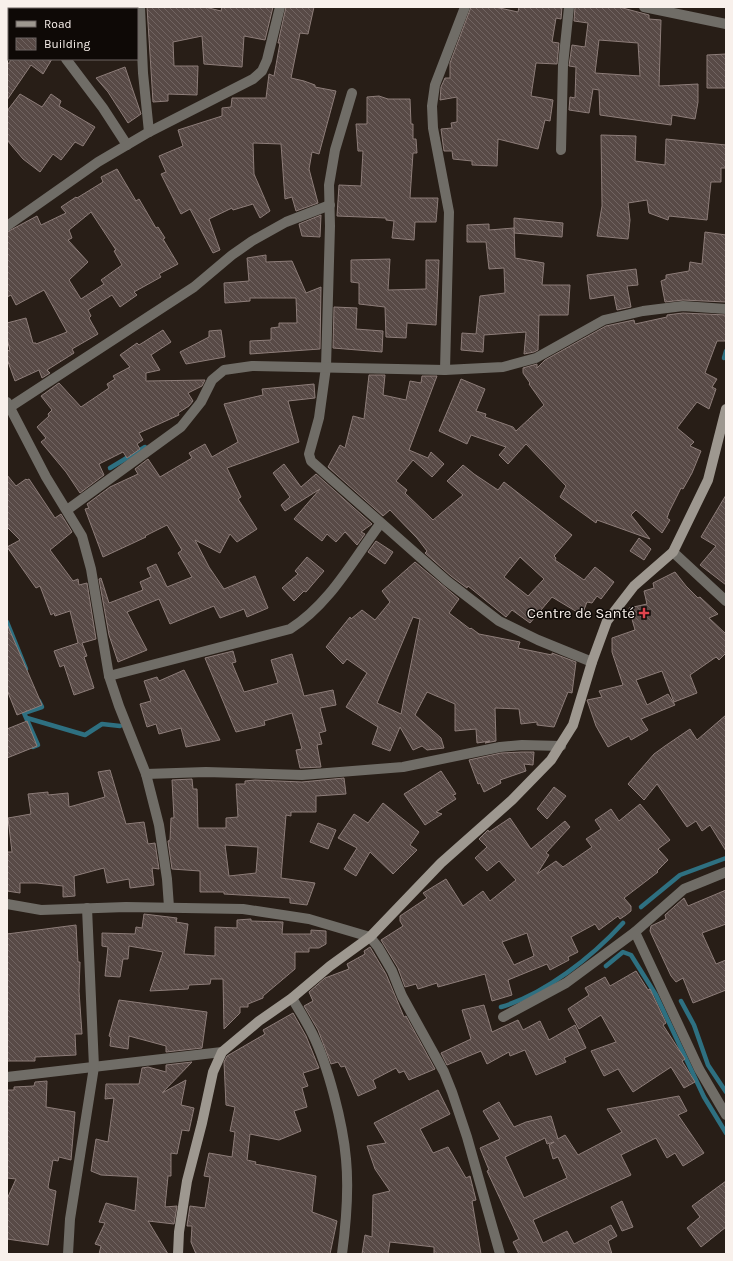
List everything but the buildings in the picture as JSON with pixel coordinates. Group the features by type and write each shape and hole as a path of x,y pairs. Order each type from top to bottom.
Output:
{"main road":[{"path":"178,1254 179,1232 187,1181 213,1072 222,1052 259,1021 292,998 330,966 370,937 441,863 512,800 551,760 574,725 592,662 607,621 634,586 673,552 708,480 724,426 726,409"}],"street":[{"path":"140,7 143,73 149,132"},
{"path":"7,226 98,162 149,132 253,79 262,71 268,60 280,7"},
{"path":"445,370 449,212 433,128 432,106 435,85 465,7"},
{"path":"561,150 563,65 569,7"},
{"path":"644,7 726,24"},
{"path":"67,60 102,108 127,146"},
{"path":"352,93 335,150 329,185 330,205 326,367 319,418 309,454 311,461 380,524 447,581 499,620 538,640 592,662"},
{"path":"169,907 167,879 159,825 146,774 119,706 109,676 91,569 82,536 46,477 8,406 194,287 232,255 252,241 286,222 330,205"},
{"path":"67,510 181,427 201,402 212,380 224,370 252,366 445,370 503,367 536,358 604,320 683,306 726,310"},
{"path":"109,676 290,629 305,620 325,600 380,524"},
{"path":"673,552 726,601"},
{"path":"146,774 206,772 302,775 403,767 500,747 522,744 561,746"},
{"path":"503,1017 566,983 635,932 684,890 726,872"},
{"path":"7,904 41,910 169,907 243,909 309,919 370,937 378,947 392,971 402,996 444,1072 452,1092 481,1182 500,1254"},
{"path":"68,1254 70,1219 94,1067 87,908"},
{"path":"635,932 699,1069 726,1115"},
{"path":"292,998 313,1034 331,1083 341,1131 346,1160 346,1227 342,1254"},
{"path":"7,1077 222,1052"}],"waterway":[{"path":"724,358 726,351"},
{"path":"110,468 145,447"},
{"path":"7,622 26,669"},
{"path":"33,747 38,745 24,713 42,707 39,701"},
{"path":"27,718 85,735 102,724 120,726"},
{"path":"641,907 680,875 726,858"},
{"path":"501,1007 534,993 567,973 597,949 623,923"},
{"path":"606,966 623,952 631,955 656,995 704,1097 726,1133"},
{"path":"681,1001 694,1025 708,1065 726,1092"}],"place":[{"name":"Centre de Santé","path":"644,613"}]}
